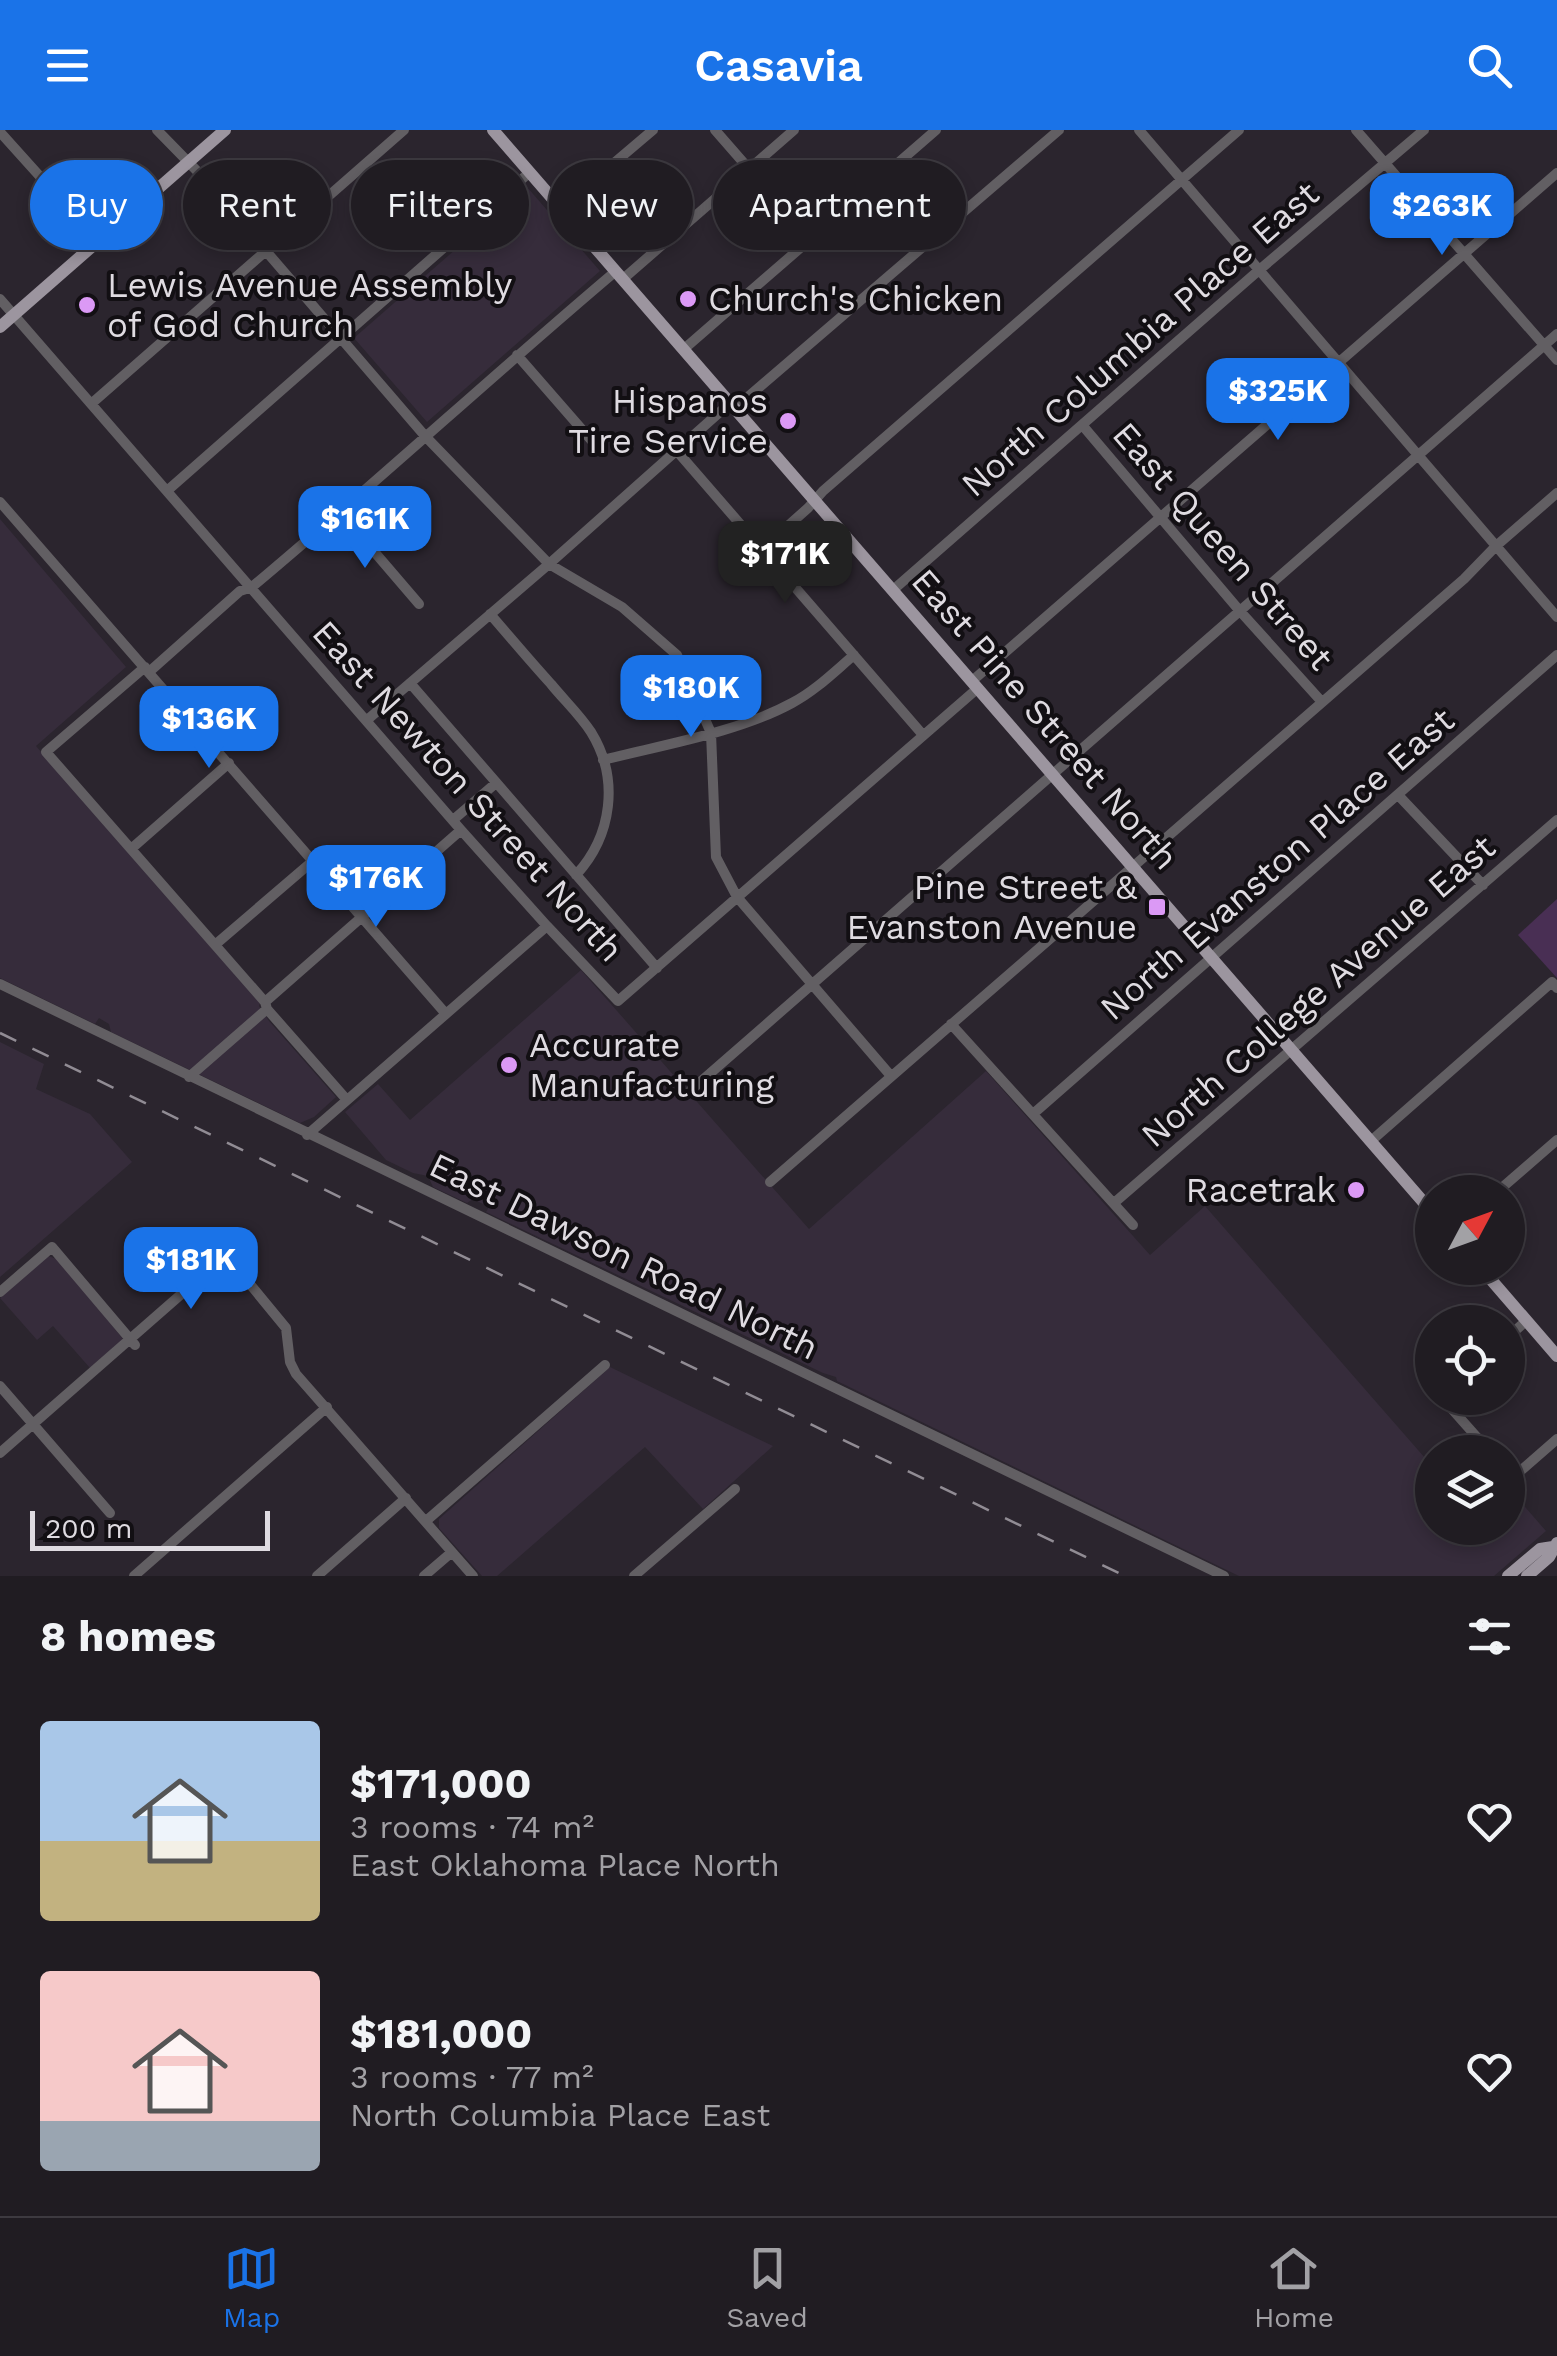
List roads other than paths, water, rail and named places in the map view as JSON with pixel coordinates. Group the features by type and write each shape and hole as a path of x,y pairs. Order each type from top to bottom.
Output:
{"main road":[{"path":"191,160 226,130"},
{"name":"East Pine Street North","path":"501,133 549,194"},
{"path":"163,185 183,167"},
{"path":"0,327 89,250"},
{"name":"East Pine Street North","path":"597,250 1415,1192"},
{"path":"1495,1285 1557,1356"},
{"path":"1508,1576 1540,1548 1555,1545"},
{"path":"1527,1576 1549,1557 1555,1545"}],"street":[{"path":"158,130 185,160"},
{"path":"91,404 404,130"},
{"path":"617,160 652,130"},
{"path":"715,130 741,160"},
{"path":"761,160 794,130"},
{"path":"367,720 676,450 1060,130"},
{"path":"1138,130 1557,617"},
{"path":"762,549 1239,130"},
{"path":"1356,130 1557,360"},
{"name":"North Columbia Place East","path":"893,590 1424,130"},
{"path":"0,132 30,166"},
{"path":"899,160 931,132"},
{"path":"168,490 530,172"},
{"path":"410,683 657,968 1557,173"},
{"path":"347,1100 46,752 240,592 252,587 517,356 713,200"},
{"path":"684,349 797,250"},
{"path":"266,251 426,436 549,564 622,606 676,655 710,733 716,857 737,897 891,1076"},
{"name":"East Newton Street North","path":"0,299 452,820 618,1002 657,968"},
{"path":"691,1090 1557,334"},
{"path":"517,356 592,442"},
{"name":"East Queen Street","path":"1083,426 1322,702"},
{"path":"676,450 923,735"},
{"path":"770,1182 1464,579 1557,493"},
{"path":"0,502 446,1014"},
{"path":"340,513 419,604"},
{"path":"490,614 589,729 603,760 609,787 605,829 589,861 576,876"},
{"path":"603,760 710,733 790,705 854,655"},
{"name":"North Evanston Place East","path":"1033,1114 1557,655"},
{"path":"131,849 229,764"},
{"path":"452,820 496,783"},
{"path":"1398,796 1483,885"},
{"name":"North College Avenue East","path":"1114,1204 1557,820"},
{"path":"189,1078 362,916 461,830"},
{"path":"216,944 314,860"},
{"path":"308,1134 547,926"},
{"name":"East Dawson Road North","path":"0,984 1224,1576"},
{"path":"1371,1141 1554,985"},
{"path":"951,1024 1134,1225"},
{"path":"1517,1175 1557,1140"},
{"path":"0,1292 52,1247 132,1342"},
{"path":"0,1453 132,1342 226,1255 286,1328 290,1362 296,1374 473,1576"},
{"path":"426,1522 605,1365"},
{"path":"0,1386 110,1513"},
{"path":"134,1576 327,1407"},
{"path":"1458,1415 1475,1435"},
{"path":"1525,1467 1557,1439"},
{"path":"634,1576 736,1489"},
{"path":"318,1576 406,1498"},
{"path":"424,1576 452,1552"}],"railway":[{"path":"0,1033 1125,1576"}],"place":[{"name":"Church's Chicken","path":"688,299"},
{"name":"Lewis Avenue Assembly of God Church","path":"87,305"},
{"name":"Hispanos Tire Service","path":"788,421"},
{"name":"Pine Street & Evanston Avenue","path":"1157,907"},
{"name":"Accurate Manufacturing","path":"509,1065"},
{"name":"Racetrak","path":"1356,1190"}]}
